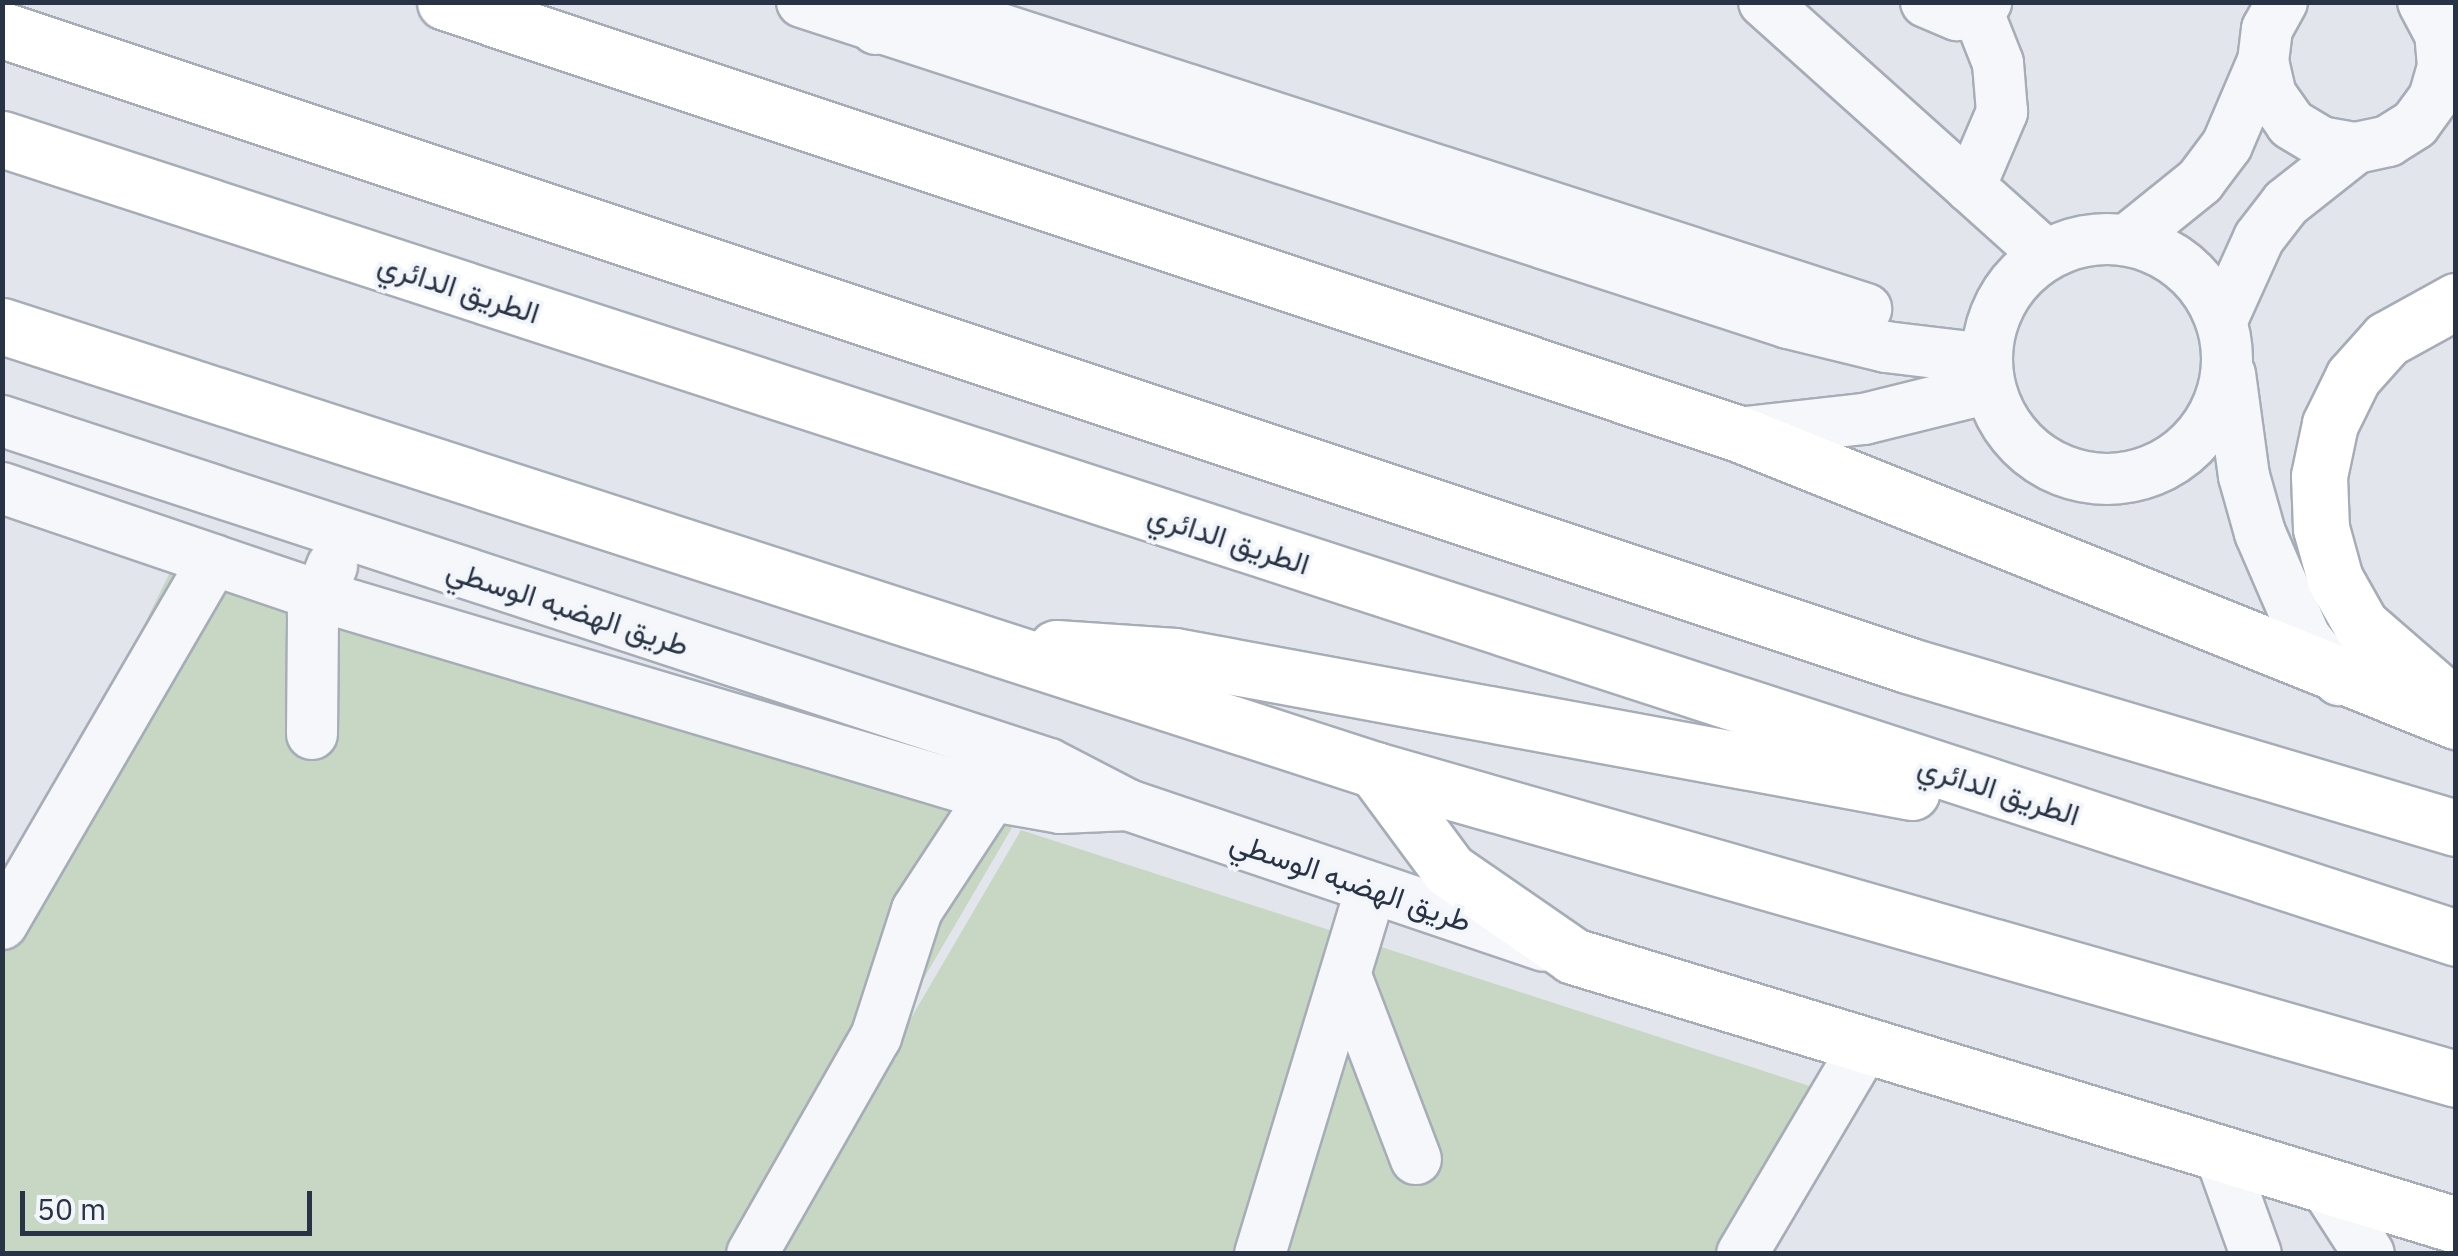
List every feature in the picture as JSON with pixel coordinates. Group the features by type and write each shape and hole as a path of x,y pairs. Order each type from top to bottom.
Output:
{"highway":[{"path":"445,2 1737,433 2339,680 2456,721"},
{"path":"2,30 1907,665 2456,828"},
{"name":"الطريق الدائري","path":"2,139 2456,938"},
{"path":"2456,301 2387,339 2353,377 2330,424 2319,476 2320,528 2335,579 2362,625 2456,707"},
{"path":"2,326 963,642 1375,770 2456,1079"},
{"path":"963,642 1175,656 2131,833"},
{"path":"1375,770 1450,870 1573,956 1864,1049 2456,1225"}],"street":[{"path":"802,2 876,29 1190,110 1384,173 1788,323 1886,347 1987,363"},
{"path":"1764,2 2046,255"},
{"path":"1926,2 1958,15 1981,6 1998,64 2002,112 1970,186"},
{"path":"2127,240 2200,182 2227,145 2263,61 2267,28 2282,2"},
{"path":"2263,61 2270,95 2291,124 2321,142 2356,148 2388,142 2435,123 2434,98 2443,66 2435,11"},
{"path":"2339,680 2306,637 2260,533 2244,476 2225,339 2185,267 2127,240 2089,240 2046,255 2021,274 1998,306 1987,363 2005,424 2031,452 2064,472 2103,480 2142,475 2177,458 2204,430 2223,396 2225,339 2259,238 2286,203 2356,148"},
{"path":"1737,433 1864,419 1987,363"},
{"name":"طريق الهضبه الوسطي","path":"2,422 1050,764 1128,805 1573,956"},
{"name":"طريق الهضبه الوسطي","path":"2,488 320,596 992,796 1060,808 1128,805"},
{"path":"319,734 313,615 345,534"},
{"path":"2,924 214,560"},
{"path":"752,1254 876,1037 917,910 992,796"},
{"path":"1260,1254 1370,888"},
{"path":"1346,976 1416,1160"},
{"path":"1742,1254 1864,1049"},
{"path":"2221,1157 2256,1254"},
{"path":"2328,1190 2369,1254"}],"green space":[{"path":"172,568 1013,826 763,1253 3,1254 3,886 84,747"},
{"path":"1021,830 1819,1089 1721,1253 773,1254"}]}
